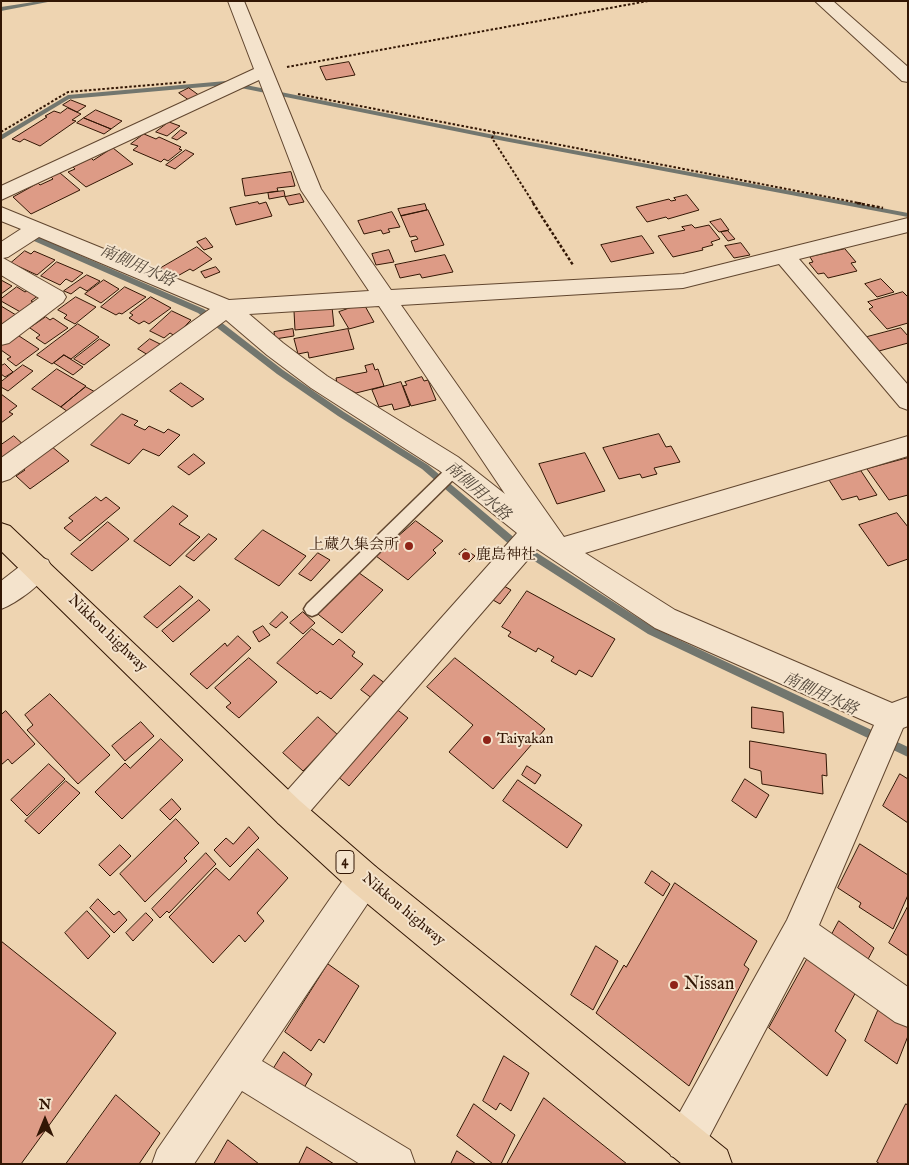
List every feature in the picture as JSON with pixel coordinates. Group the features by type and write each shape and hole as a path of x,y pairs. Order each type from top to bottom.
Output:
{"highway":[{"name":"Nikkou highway","path":"1,534 289,812 364,879 713,1164"}],"street":[{"path":"236,1 311,190 558,550 664,619 891,729 799,932 685,1142"},
{"path":"823,1 908,77"},
{"path":"1,194 239,82 267,80"},
{"path":"1,212 217,315 275,349 319,382 452,471 523,545 558,550 908,446"},
{"path":"1,472 217,315 385,298 683,281 908,225"},
{"path":"1,252 37,228"},
{"path":"783,255 908,401"},
{"path":"1,265 55,297 1,336"},
{"path":"289,812 523,545"},
{"path":"1,598 38,568"},
{"path":"171,1164 364,879"},
{"path":"799,932 908,1009"},
{"path":"237,1066 396,1164"}],"lane":[{"path":"312,609 452,471"}],"path":[{"path":"267,80 648,1"},
{"path":"1,132 68,92 231,79 239,82"},
{"path":"267,80 495,132 888,209"},
{"path":"495,132 492,138 587,287"}],"building":[{"path":"349,62 355,75 326,80 320,67"},
{"path":"189,88 200,96 190,101 179,93"},
{"path":"71,100 86,106 77,112 63,105"},
{"path":"68,108 81,114 72,120 76,121 40,146 24,139 20,142 12,139 54,111 60,113"},
{"path":"96,110 122,121 111,129 84,118"},
{"path":"84,118 111,129 104,134 77,123"},
{"path":"169,122 180,126 167,136 156,132"},
{"path":"181,130 187,133 177,140 172,138"},
{"path":"144,134 156,139 159,137 181,147 179,149 182,150 168,161 164,159 161,162 133,150 138,146 131,144"},
{"path":"113,148 133,164 86,187 68,172 75,169 73,167 91,158 93,160"},
{"path":"186,150 194,154 175,169 166,165"},
{"path":"291,172 295,186 277,188 278,191 245,196 242,179"},
{"path":"60,173 80,190 31,214 13,197 38,183 40,185 53,179 51,177"},
{"path":"284,191 285,196 269,199 268,193"},
{"path":"300,194 304,202 289,205 285,197"},
{"path":"687,195 699,210 668,219 666,217 647,222 636,207 669,199 671,201 676,200 674,198"},
{"path":"258,202 259,204 266,202 272,216 236,225 230,208"},
{"path":"425,204 427,210 401,216 398,209"},
{"path":"428,210 444,245 415,252 411,241 418,239 416,236 410,237 401,216"},
{"path":"392,212 400,227 388,229 390,232 383,234 381,230 364,234 358,221"},
{"path":"721,219 729,230 719,232 710,222"},
{"path":"692,225 695,228 709,225 720,239 711,242 713,245 702,248 703,250 673,257 658,236 685,230 682,227"},
{"path":"728,231 735,239 728,241 721,232"},
{"path":"642,236 654,253 611,262 601,245"},
{"path":"206,238 213,247 204,250 197,242"},
{"path":"741,243 750,255 734,258 725,246"},
{"path":"197,247 212,259 193,271 190,269 174,278 161,268"},
{"path":"845,249 856,262 851,263 857,271 828,278 824,273 818,274 809,263 813,262 810,257"},
{"path":"389,250 394,262 376,265 372,254"},
{"path":"25,251 31,254 34,251 55,260 37,275 11,263"},
{"path":"445,255 453,272 422,278 420,274 400,278 395,265"},
{"path":"57,262 83,273 72,282 66,279 60,285 41,276"},
{"path":"216,267 220,272 205,278 201,272"},
{"path":"87,275 100,281 87,291 80,287 71,294 64,291"},
{"path":"881,279 894,292 877,297 865,284"},
{"path":"1,280 12,286 1,294"},
{"path":"104,280 119,289 101,303 85,294"},
{"path":"17,287 25,292 28,290 39,295 31,301 37,304 24,314 1,301 1,299"},
{"path":"125,287 146,297 122,314 116,315 101,307"},
{"path":"903,292 908,297 908,323 887,329 869,309 873,307 868,302"},
{"path":"76,297 96,307 75,324 64,318 67,315 58,310"},
{"path":"151,297 171,308 149,324 144,321 139,324 129,318 133,315 130,313"},
{"path":"359,305 361,307 365,306 374,322 349,329 339,312"},
{"path":"1,306 16,315 1,326"},
{"path":"332,307 334,326 295,330 294,311"},
{"path":"172,311 191,320 175,336 170,333 164,338 150,331"},
{"path":"46,317 50,320 53,318 68,328 45,344 36,338 40,335 30,328"},
{"path":"78,324 99,337 71,359 64,355 52,364 37,355"},
{"path":"901,328 908,336 908,343 879,351 867,337"},
{"path":"293,329 294,336 275,339 274,332"},
{"path":"348,329 354,349 309,358 308,352 298,354 294,339"},
{"path":"16,334 39,349 16,366 7,359 11,357 1,350 1,344"},
{"path":"100,339 110,345 84,365 74,359"},
{"path":"150,339 160,344 148,355 138,349"},
{"path":"64,355 83,367 73,375 54,363"},
{"path":"5,364 13,372 5,377 1,374 1,366"},
{"path":"373,364 375,370 378,369 384,386 356,393 337,383 336,378 367,372 365,366"},
{"path":"23,365 33,371 8,391 1,387 1,382"},
{"path":"57,369 86,386 61,407 32,389"},
{"path":"422,377 424,381 428,380 436,400 411,406 403,386 407,385 405,382"},
{"path":"401,382 410,406 394,410 392,404 379,407 372,390"},
{"path":"181,383 204,399 192,407 170,391"},
{"path":"86,387 97,393 71,414 61,407"},
{"path":"1,394 17,406 9,412 13,414 1,423"},
{"path":"122,414 138,421 134,425 145,430 149,426 164,433 168,429 180,435 159,456 143,449 129,464 91,445"},
{"path":"659,434 666,447 671,446 680,462 654,468 657,474 642,478 640,474 619,479 603,448"},
{"path":"14,436 26,447 1,464 1,445"},
{"path":"51,446 69,461 30,489 16,476 25,470 21,467"},
{"path":"585,453 605,491 557,504 539,464"},
{"path":"194,454 205,463 189,475 178,467"},
{"path":"908,458 908,495 889,500 867,469"},
{"path":"861,471 877,495 859,500 857,496 842,500 829,480"},
{"path":"96,497 101,501 106,497 120,508 80,541 64,528 73,521 69,518"},
{"path":"173,506 188,516 179,524 200,537 170,566 134,541"},
{"path":"897,513 908,527 908,559 888,566 859,525"},
{"path":"416,521 443,541 433,550 436,553 408,580 376,556"},
{"path":"108,522 129,539 92,571 71,554"},
{"path":"263,530 306,556 279,586 235,559"},
{"path":"209,534 217,539 194,561 186,556"},
{"path":"465,549 475,556 469,562 459,554"},
{"path":"318,553 330,560 311,581 299,574"},
{"path":"355,570 383,590 342,633 314,611"},
{"path":"180,586 193,597 157,628 144,617"},
{"path":"504,586 511,590 500,604 493,600"},
{"path":"527,591 615,639 592,677 579,670 576,675 551,661 554,657 538,648 536,652 508,636 511,632 502,627"},
{"path":"199,600 210,610 173,642 162,631"},
{"path":"282,612 288,617 276,628 270,624"},
{"path":"303,612 315,623 303,634 290,623"},
{"path":"263,626 270,635 259,642 253,632"},
{"path":"312,629 333,645 339,639 355,652 352,656 363,664 331,699 320,691 317,694 277,663"},
{"path":"238,636 251,648 207,689 190,674 225,643 227,646"},
{"path":"249,658 277,682 239,718 226,707 231,703 215,688"},
{"path":"455,658 545,729 493,789 449,752 473,725 427,687"},
{"path":"374,675 386,684 373,699 361,690"},
{"path":"50,694 110,755 78,784 27,730 33,725 25,715"},
{"path":"752,707 783,712 784,733 752,728"},
{"path":"395,708 408,718 349,786 336,775"},
{"path":"6,711 35,744 12,764 8,759 1,765 1,715"},
{"path":"318,717 338,735 303,771 283,753"},
{"path":"141,722 154,736 125,761 112,746"},
{"path":"161,739 183,760 122,819 95,792 125,763 130,768"},
{"path":"750,741 826,754 827,776 822,775 823,794 762,784 761,771 750,768"},
{"path":"49,764 65,779 27,816 11,800"},
{"path":"527,766 541,775 535,784 522,775"},
{"path":"900,774 908,779 908,823 883,806"},
{"path":"745,779 769,795 756,818 732,801"},
{"path":"518,780 582,825 567,848 503,801"},
{"path":"66,781 80,793 39,834 25,821"},
{"path":"172,799 181,809 170,820 160,810"},
{"path":"176,819 199,843 184,858 187,861 145,902 120,874"},
{"path":"249,827 259,838 230,867 214,850 226,838 233,844"},
{"path":"860,844 908,875 908,895 893,929 859,907 861,903 838,888"},
{"path":"120,845 131,856 110,876 99,865"},
{"path":"258,849 288,878 257,913 264,921 245,942 239,935 213,963 169,917 216,868 229,880"},
{"path":"206,853 216,864 169,913 167,911 160,918 152,909"},
{"path":"652,871 670,884 663,896 645,883"},
{"path":"675,883 757,941 744,965 749,969 689,1086 596,1013 624,965 626,967"},
{"path":"98,899 114,915 119,911 127,920 114,933 90,908"},
{"path":"908,906 908,956 889,943"},
{"path":"87,911 110,936 88,959 65,933"},
{"path":"146,913 153,920 133,941 126,933"},
{"path":"839,921 874,948 866,963 831,936"},
{"path":"1,941 116,1033 21,1164 1,1164"},
{"path":"596,946 618,961 593,1010 571,995"},
{"path":"810,954 857,990 835,1031 846,1040 827,1076 769,1028"},
{"path":"328,964 359,986 324,1043 319,1039 311,1051 285,1032"},
{"path":"880,1006 908,1025 908,1036 897,1064 865,1041"},
{"path":"284,1052 312,1074 301,1093 272,1071"},
{"path":"504,1056 529,1073 511,1111 500,1103 496,1110 483,1101"},
{"path":"116,1095 160,1133 139,1164 66,1164"},
{"path":"544,1098 627,1164 507,1164"},
{"path":"474,1104 515,1135 501,1164 493,1164 457,1136"},
{"path":"906,1104 908,1105 908,1164 880,1164 877,1162"},
{"path":"228,1140 259,1164 214,1164"},
{"path":"307,1147 334,1164 299,1164"},
{"path":"457,1151 476,1164 451,1164"}],"waterway":[{"path":"1,9 51,1"},
{"path":"1,138 68,97 226,83 504,139 908,215"},
{"name":"南側用水路","path":"36,239 201,311 280,372 341,414 425,467 514,543 651,631 908,752"}],"place":[{"name":"上蔵久集会所","path":"409,546"},
{"name":"鹿島神社","path":"466,556"},
{"name":"Taiyakan","path":"487,740"},
{"name":"Nissan","path":"674,985"}]}
